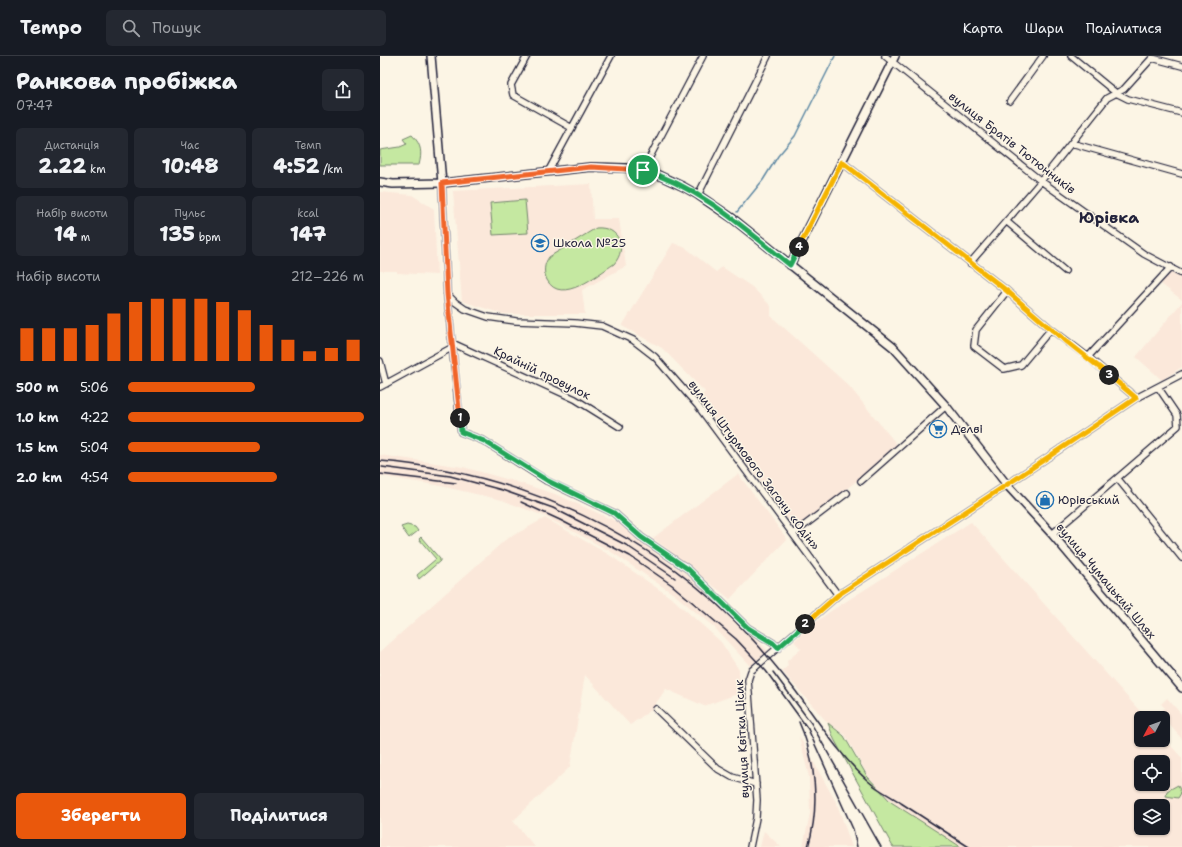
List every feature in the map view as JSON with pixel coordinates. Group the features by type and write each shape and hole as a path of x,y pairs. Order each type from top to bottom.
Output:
{"main road":[{"path":"431,56 442,183"},
{"path":"790,265 893,59"},
{"name":"вулиця Чумацький Шлях","path":"380,182 393,184 442,183 549,170 591,167 643,170 656,174 698,195 732,218 893,347 946,406 1007,485 1052,534 1182,688"}],"street":[{"path":"527,56 511,84 512,95 572,128"},
{"path":"549,170 611,56"},
{"path":"643,170 703,56"},
{"path":"698,195 768,56"},
{"name":"вулиця Братів Тютюнників","path":"885,56 893,59 1041,181 1144,254 1182,274"},
{"path":"1010,101 1043,56"},
{"path":"1071,56 1116,93 1128,99 1182,113"},
{"path":"970,263 1041,181 1107,98 1124,88 1152,58 1182,66"},
{"path":"1071,143 1182,174"},
{"path":"842,162 1007,291 1136,398"},
{"path":"442,183 447,294 461,432 484,441 548,481 614,513 641,537 688,569 748,628 773,643 778,648"},
{"path":"1006,222 1065,271"},
{"path":"1088,357 1171,267"},
{"path":"1007,291 976,330 974,346 1004,369 1021,365 1051,329"},
{"name":"вулиця Штурмового Загону «Одін»","path":"447,294 465,309 488,317 516,321 575,322 602,326 633,340 655,357 698,406 838,595"},
{"path":"380,387 452,345"},
{"name":"Крайній провулок","path":"452,345 575,399 620,426"},
{"path":"380,361 386,384"},
{"name":"вулиця Квітки Цісик","path":"750,847 756,818 756,784 748,677 754,668 838,595 1007,485 1136,398 1182,374"},
{"path":"1052,534 1178,426 1178,415 1158,387"},
{"path":"861,481 946,406"},
{"path":"1118,479 1182,558"},
{"path":"793,534 847,493"},
{"path":"656,709 718,769 732,776 756,784"}],"shaded area":[{"name":"Школа №25","path":"591,184 593,219 619,219 626,266 582,290 585,314 503,314 462,301 453,191"},
{"path":"380,192 412,195 434,209 437,275 380,271"},
{"path":"673,243 686,248 716,272 722,267 752,287 771,306 771,316 849,386 898,446 868,472 795,529 699,398 705,392 662,348 622,326"},
{"path":"1171,271 1182,278 1182,300 1161,284"},
{"path":"1182,302 1182,367 1162,380 1136,357"},
{"path":"380,455 463,467 517,482 555,494 620,523 681,569 737,619 768,651 750,666 714,627 675,595 610,551 544,516 502,500 436,485 380,476"},
{"path":"738,474 787,539 730,599 653,538"},
{"path":"545,518 611,556 674,600 721,642 739,670 740,693 704,706 666,689 651,710 630,725 585,675 570,767 513,821 535,847 380,847 380,652 505,540"},
{"path":"971,522 1140,711 1134,711 1134,747 1170,747 1170,745 1182,758 1182,847 933,847 868,776 845,735 827,722 782,671 788,666 787,661 801,649 794,641 831,611"},
{"path":"1167,698 1182,715 1182,739 1170,725 1170,711 1161,711 1165,708 1161,704"},
{"path":"799,736 837,804 852,847 803,847 810,813 809,777"},
{"path":"764,831 781,847 760,847"}],"green space":[{"path":"412,135 418,142 420,149 421,157 419,165 380,165 380,150 400,147 407,144 403,139"},
{"path":"525,200 528,233 493,235 490,203"},
{"path":"596,228 604,228 615,234 619,239 621,245 620,251 614,264 580,286 561,290 553,287 547,280 545,274 545,265 549,257"},
{"path":"407,525 415,527 418,531 409,538 401,527"},
{"path":"421,537 440,559 440,561 419,579 417,575 436,559 419,539"},
{"path":"828,723 844,736 867,776 891,802 961,847 893,847 834,739"},
{"path":"1178,785 1181,793 1178,798 1166,796 1167,791 1170,791 1170,789"}],"waterway":[{"path":"737,212 763,180 778,156 795,136 835,56"}],"railway":[{"path":"380,461 432,468 484,479 534,495 583,516 630,541 674,570 715,603 753,640 791,685 846,759 868,781 969,847"},
{"path":"382,467 450,476 502,490 553,508 626,545 675,578"},
{"path":"380,474 456,483"},
{"path":"521,502 630,556 672,585 736,639 766,671 808,729 853,829 857,847"},
{"path":"773,672 811,723 881,847"},
{"path":"799,722 809,752 814,784 814,816 808,847"}],"place":[{"name":"Школа №25","path":"540,243"},
{"name":"Делві","path":"938,429"},
{"name":"Юрівський","path":"1045,500"}],"district":[{"name":"Юрівка","path":"1109,217"}],"route":[{"path":"842,162 1007,291 1136,398 838,595 778,648 773,643 748,628 688,569 641,537 614,513 548,481 484,441 461,432 447,294 442,183 549,170 591,167 643,170 656,174 698,195 732,218 790,265 842,162"}]}
